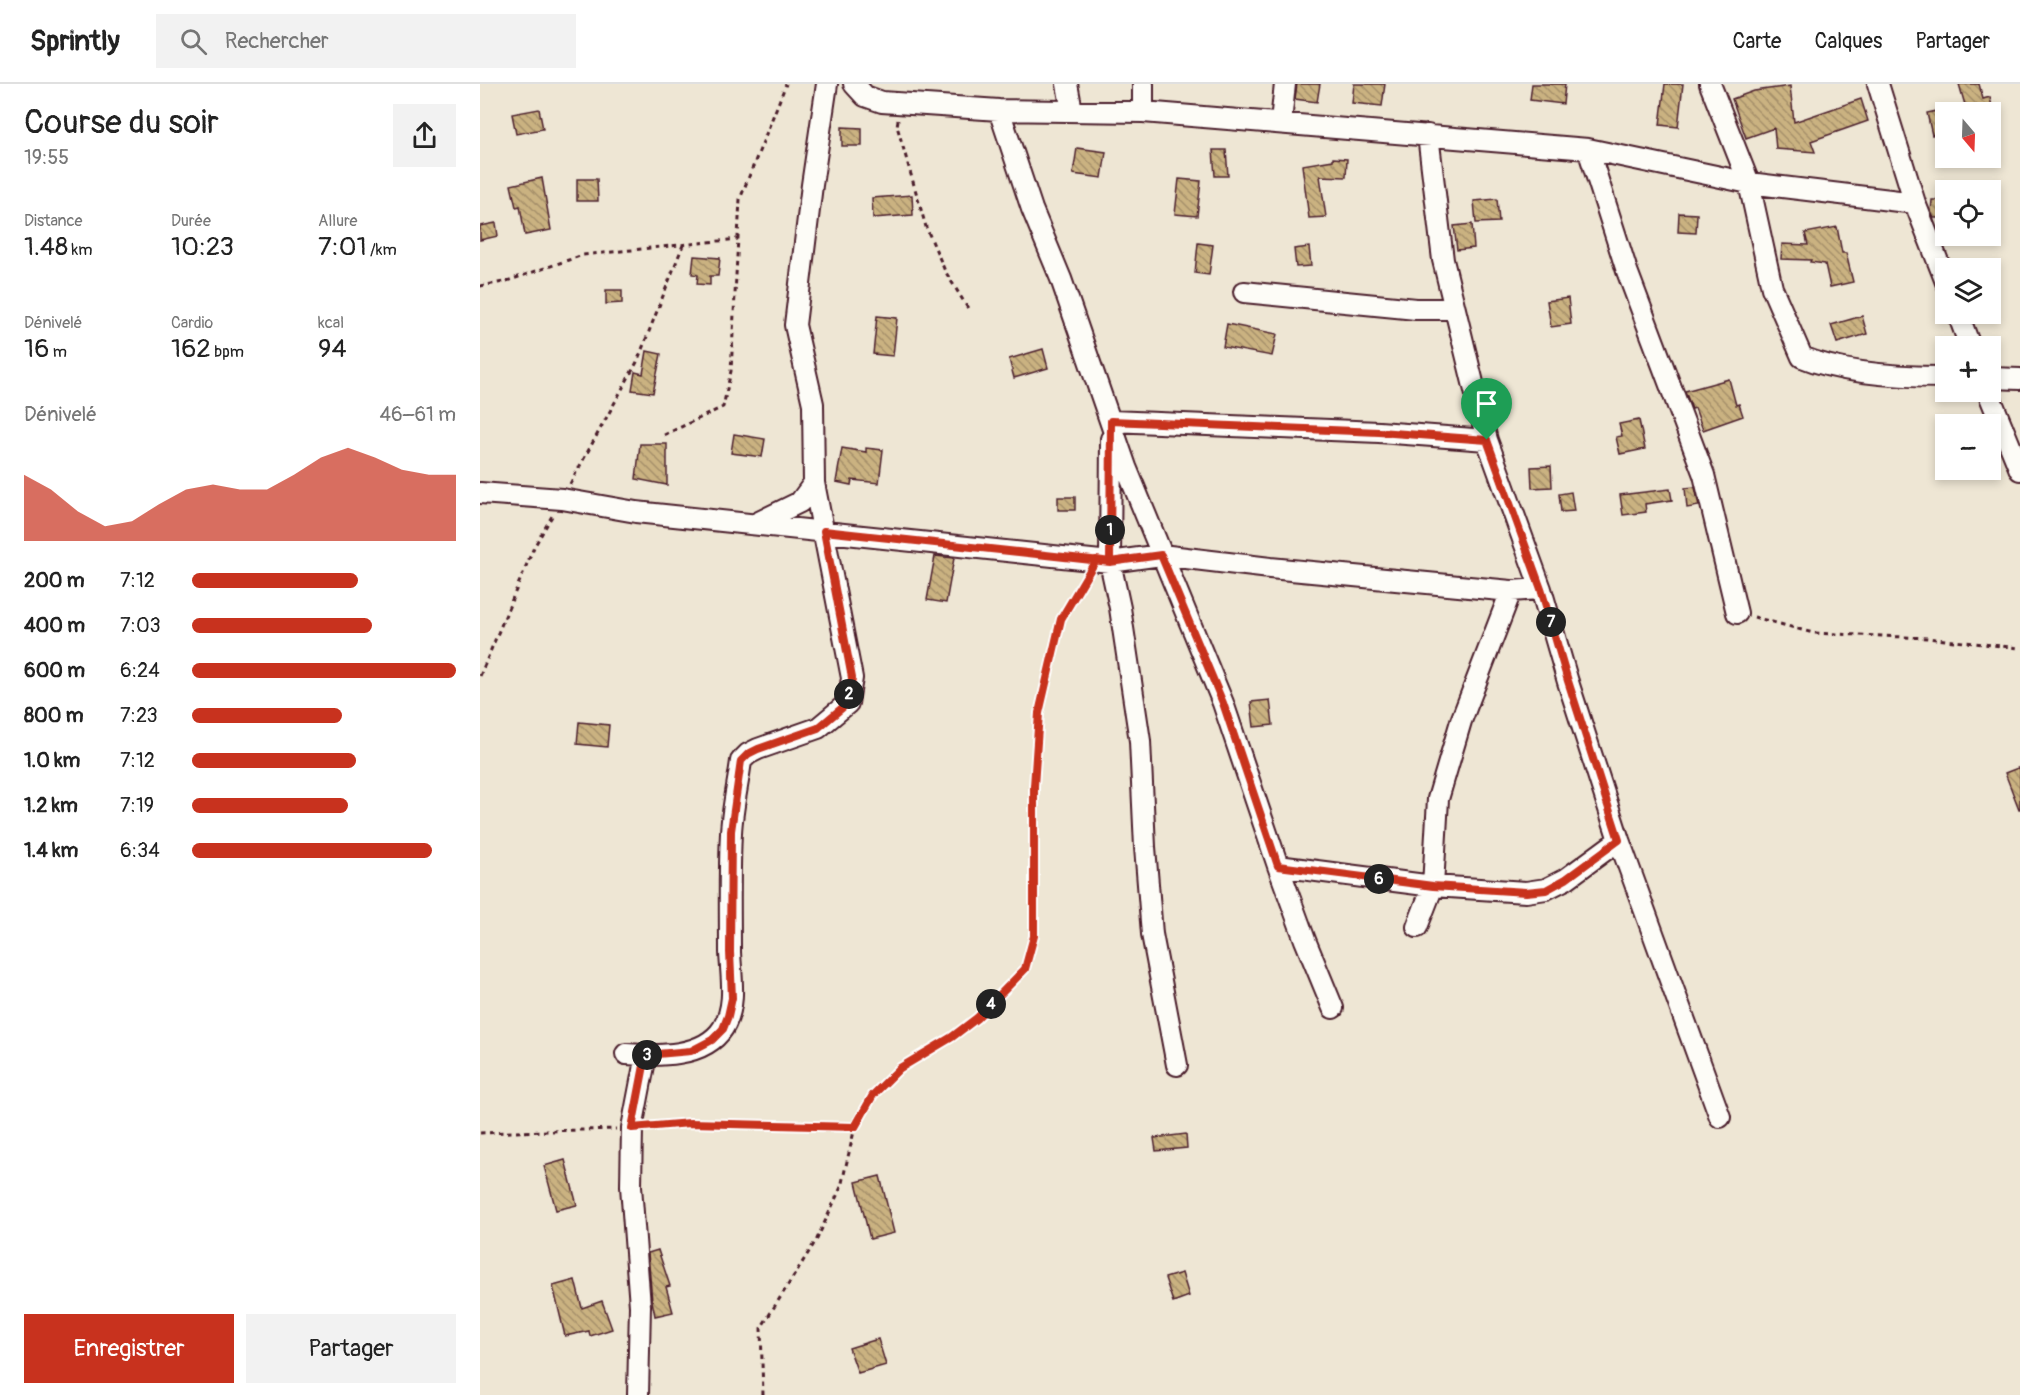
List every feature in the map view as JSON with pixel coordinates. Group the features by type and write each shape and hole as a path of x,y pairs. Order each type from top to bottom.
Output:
{"street":[{"path":"638,1395 640,1306 631,1186 636,1055 691,1051 712,1040 723,1029 732,998 731,831 741,761 758,749 818,728 848,703 852,678 814,483 813,404 795,325 827,84"},
{"path":"854,84 866,96 882,102 999,110 1143,112 1588,149 1749,183 1915,203"},
{"path":"1067,84 1071,111"},
{"path":"1143,84 1143,112"},
{"path":"1281,122 1285,84"},
{"path":"1710,84 1749,183 1772,288 1802,357 1841,369 1935,377"},
{"path":"1878,84 1915,203 1937,258"},
{"path":"999,110 1032,209 1061,279 1126,467 1223,703 1278,866 1333,1008"},
{"path":"1428,135 1443,260 1487,440 1541,589 1619,840 1720,1118"},
{"path":"1588,149 1627,271 1704,475 1737,613"},
{"path":"1244,292 1416,309 1455,309"},
{"path":"2001,378 2020,379"},
{"path":"1992,402 2020,470"},
{"path":"1111,421 1379,432 1487,440"},
{"path":"1111,421 1103,561 1120,608 1140,741 1152,934 1176,1065"},
{"path":"752,525 780,514 800,502 814,483"},
{"path":"480,493 562,499 636,512 1103,561 1161,555 1510,591 1541,589"},
{"path":"1417,927 1433,886 1438,799 1461,721 1510,591"},
{"path":"1278,866 1433,886 1526,892 1546,890 1566,879 1619,840"}],"path":[{"path":"664,435 723,407 731,371 740,199 786,84"},
{"path":"901,103 897,126 926,227 945,271 969,310"},
{"path":"480,286 504,282 583,255 738,239"},
{"path":"480,676 534,547 637,362 683,245"},
{"path":"763,1395 761,1328 817,1239 842,1187 855,1127 873,1095 900,1068 952,1037 977,1018 1025,969 1034,936 1034,786 1039,713 1061,619 1103,561"},
{"path":"1737,613 1813,633 1927,638 2020,648"},
{"path":"480,1133 603,1131 690,1123 855,1127"}],"building":[{"path":"1297,84 1320,84 1317,102 1295,99"},
{"path":"1354,84 1385,84 1382,106 1352,103"},
{"path":"1532,84 1565,84 1563,104 1530,100"},
{"path":"1665,84 1683,84 1678,127 1660,125"},
{"path":"1959,84 1979,84 1983,99 1990,97 1991,102 1964,102"},
{"path":"1790,86 1794,122 1861,99 1868,121 1811,141 1815,152 1776,149 1774,128 1746,138 1732,99 1754,91"},
{"path":"539,109 543,129 516,134 512,114"},
{"path":"1935,111 1935,134 1932,135 1927,113"},
{"path":"842,127 862,128 862,146 842,146"},
{"path":"1077,148 1106,152 1102,178 1073,174"},
{"path":"1213,150 1226,150 1228,176 1215,176"},
{"path":"1333,158 1347,159 1346,177 1320,176 1326,217 1309,218 1302,165 1333,160"},
{"path":"542,178 551,230 525,235 520,206 516,207 511,185"},
{"path":"577,179 597,179 598,201 577,201"},
{"path":"1179,179 1201,181 1197,216 1175,214"},
{"path":"912,195 913,215 873,218 872,198"},
{"path":"1497,199 1499,222 1476,223 1474,201"},
{"path":"1932,200 1935,200 1935,218 1931,212"},
{"path":"1679,213 1697,214 1696,233 1678,232"},
{"path":"496,223 498,236 480,240 480,226"},
{"path":"1472,224 1474,248 1457,250 1454,226"},
{"path":"1837,227 1842,253 1846,253 1853,282 1830,287 1825,264 1810,262 1811,260 1781,259 1782,244 1808,245 1805,233"},
{"path":"1198,243 1213,245 1209,275 1195,273"},
{"path":"1309,247 1311,266 1296,267 1294,249"},
{"path":"694,256 720,258 718,276 710,276 710,285 697,284 698,275 692,274"},
{"path":"606,290 622,290 622,303 606,304"},
{"path":"1568,298 1571,324 1551,327 1547,301"},
{"path":"877,316 897,318 893,356 873,354"},
{"path":"1862,316 1867,334 1837,343 1831,325"},
{"path":"1227,324 1277,334 1272,356 1223,347"},
{"path":"1043,349 1048,368 1014,378 1009,359"},
{"path":"647,351 661,354 653,393 632,390 635,372 643,374"},
{"path":"1729,379 1736,405 1739,404 1743,416 1703,430 1695,408 1692,409 1685,391"},
{"path":"1639,420 1645,449 1620,454 1616,437 1622,436 1619,424"},
{"path":"734,434 765,439 762,457 731,453"},
{"path":"640,444 667,444 667,485 636,479"},
{"path":"842,448 866,452 866,448 883,450 879,483 852,480 851,485 836,482"},
{"path":"1551,466 1552,487 1532,488 1531,467"},
{"path":"1695,487 1699,506 1687,508 1685,488"},
{"path":"1670,489 1672,500 1645,504 1646,512 1623,515 1620,495"},
{"path":"1571,492 1574,511 1561,512 1559,494"},
{"path":"1058,497 1075,497 1075,510 1058,510"},
{"path":"935,556 954,558 946,603 927,600"},
{"path":"1270,700 1273,725 1254,727 1251,702"},
{"path":"579,722 609,725 607,747 577,744"},
{"path":"2020,767 2020,809 2019,809 2005,773"},
{"path":"1186,1134 1187,1148 1156,1151 1154,1138"},
{"path":"565,1160 577,1205 556,1210 544,1166"},
{"path":"880,1176 894,1233 870,1239 856,1182"},
{"path":"658,1250 670,1286 666,1287 673,1312 655,1316 648,1253"},
{"path":"1182,1273 1189,1296 1173,1302 1165,1278"},
{"path":"575,1280 582,1308 602,1301 612,1329 590,1336 589,1331 565,1336 553,1286"},
{"path":"878,1339 886,1365 858,1373 849,1348"}],"route":[{"path":"1487,440 1379,432 1111,421 1110,562 824,531 852,678 848,703 818,728 758,749 741,761 731,831 732,998 728,1016 723,1029 712,1040 691,1051 646,1055 632,1128 690,1123 855,1127 873,1095 900,1068 952,1037 977,1018 1025,969 1034,936 1034,786 1039,713 1061,619 1096,560 1110,562 1161,555 1223,703 1278,866 1433,886 1526,892 1546,890 1566,879 1619,840 1541,589 1487,440"}]}
